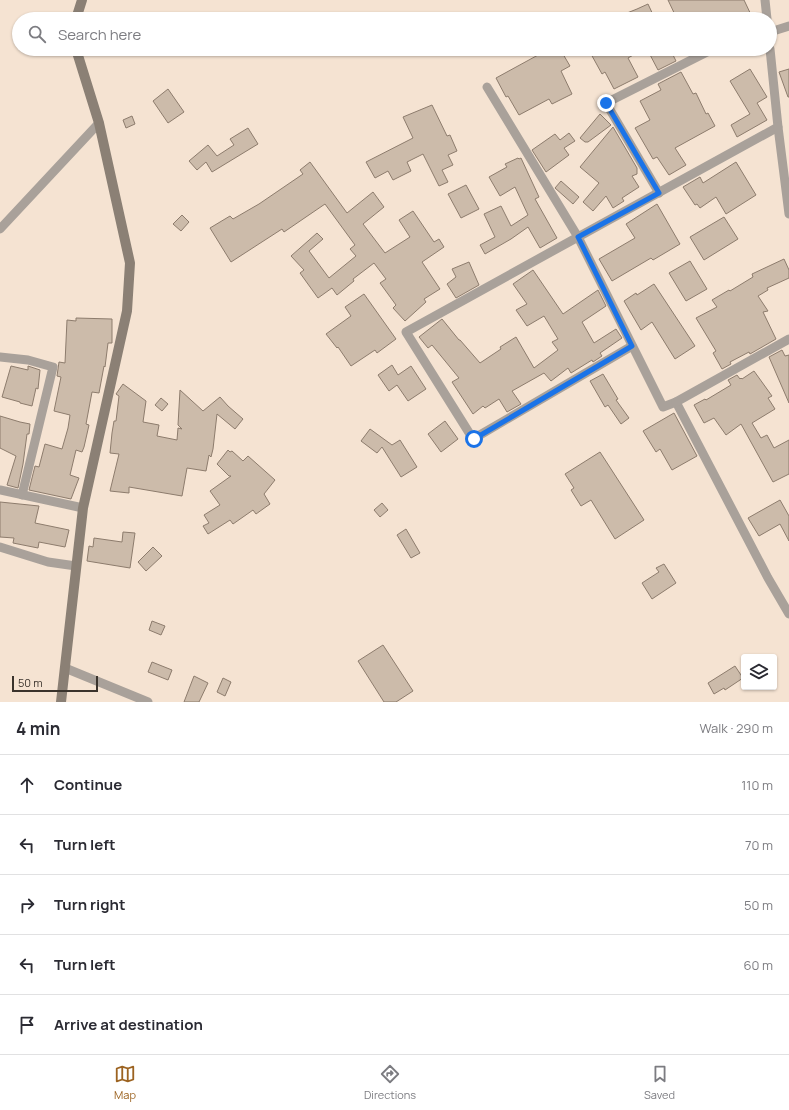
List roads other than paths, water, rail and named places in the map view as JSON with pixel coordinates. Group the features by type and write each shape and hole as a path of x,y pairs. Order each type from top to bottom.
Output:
{"main road":[{"path":"78,12 82,0"},
{"path":"61,702 83,508 128,311 130,263 99,123 78,56"}],"street":[{"path":"765,0 766,12"},
{"path":"777,30 789,26"},
{"path":"659,193 606,103 699,56"},
{"path":"771,56 789,214"},
{"path":"487,87 578,237 663,407 676,402 789,339"},
{"path":"0,229 99,123"},
{"path":"632,346 474,439 406,332 778,127"},
{"path":"0,357 28,360 53,367 22,495"},
{"path":"676,402 789,614"},
{"path":"0,490 83,508"},
{"path":"0,547 48,562 76,566"},
{"path":"65,668 148,702"}]}
